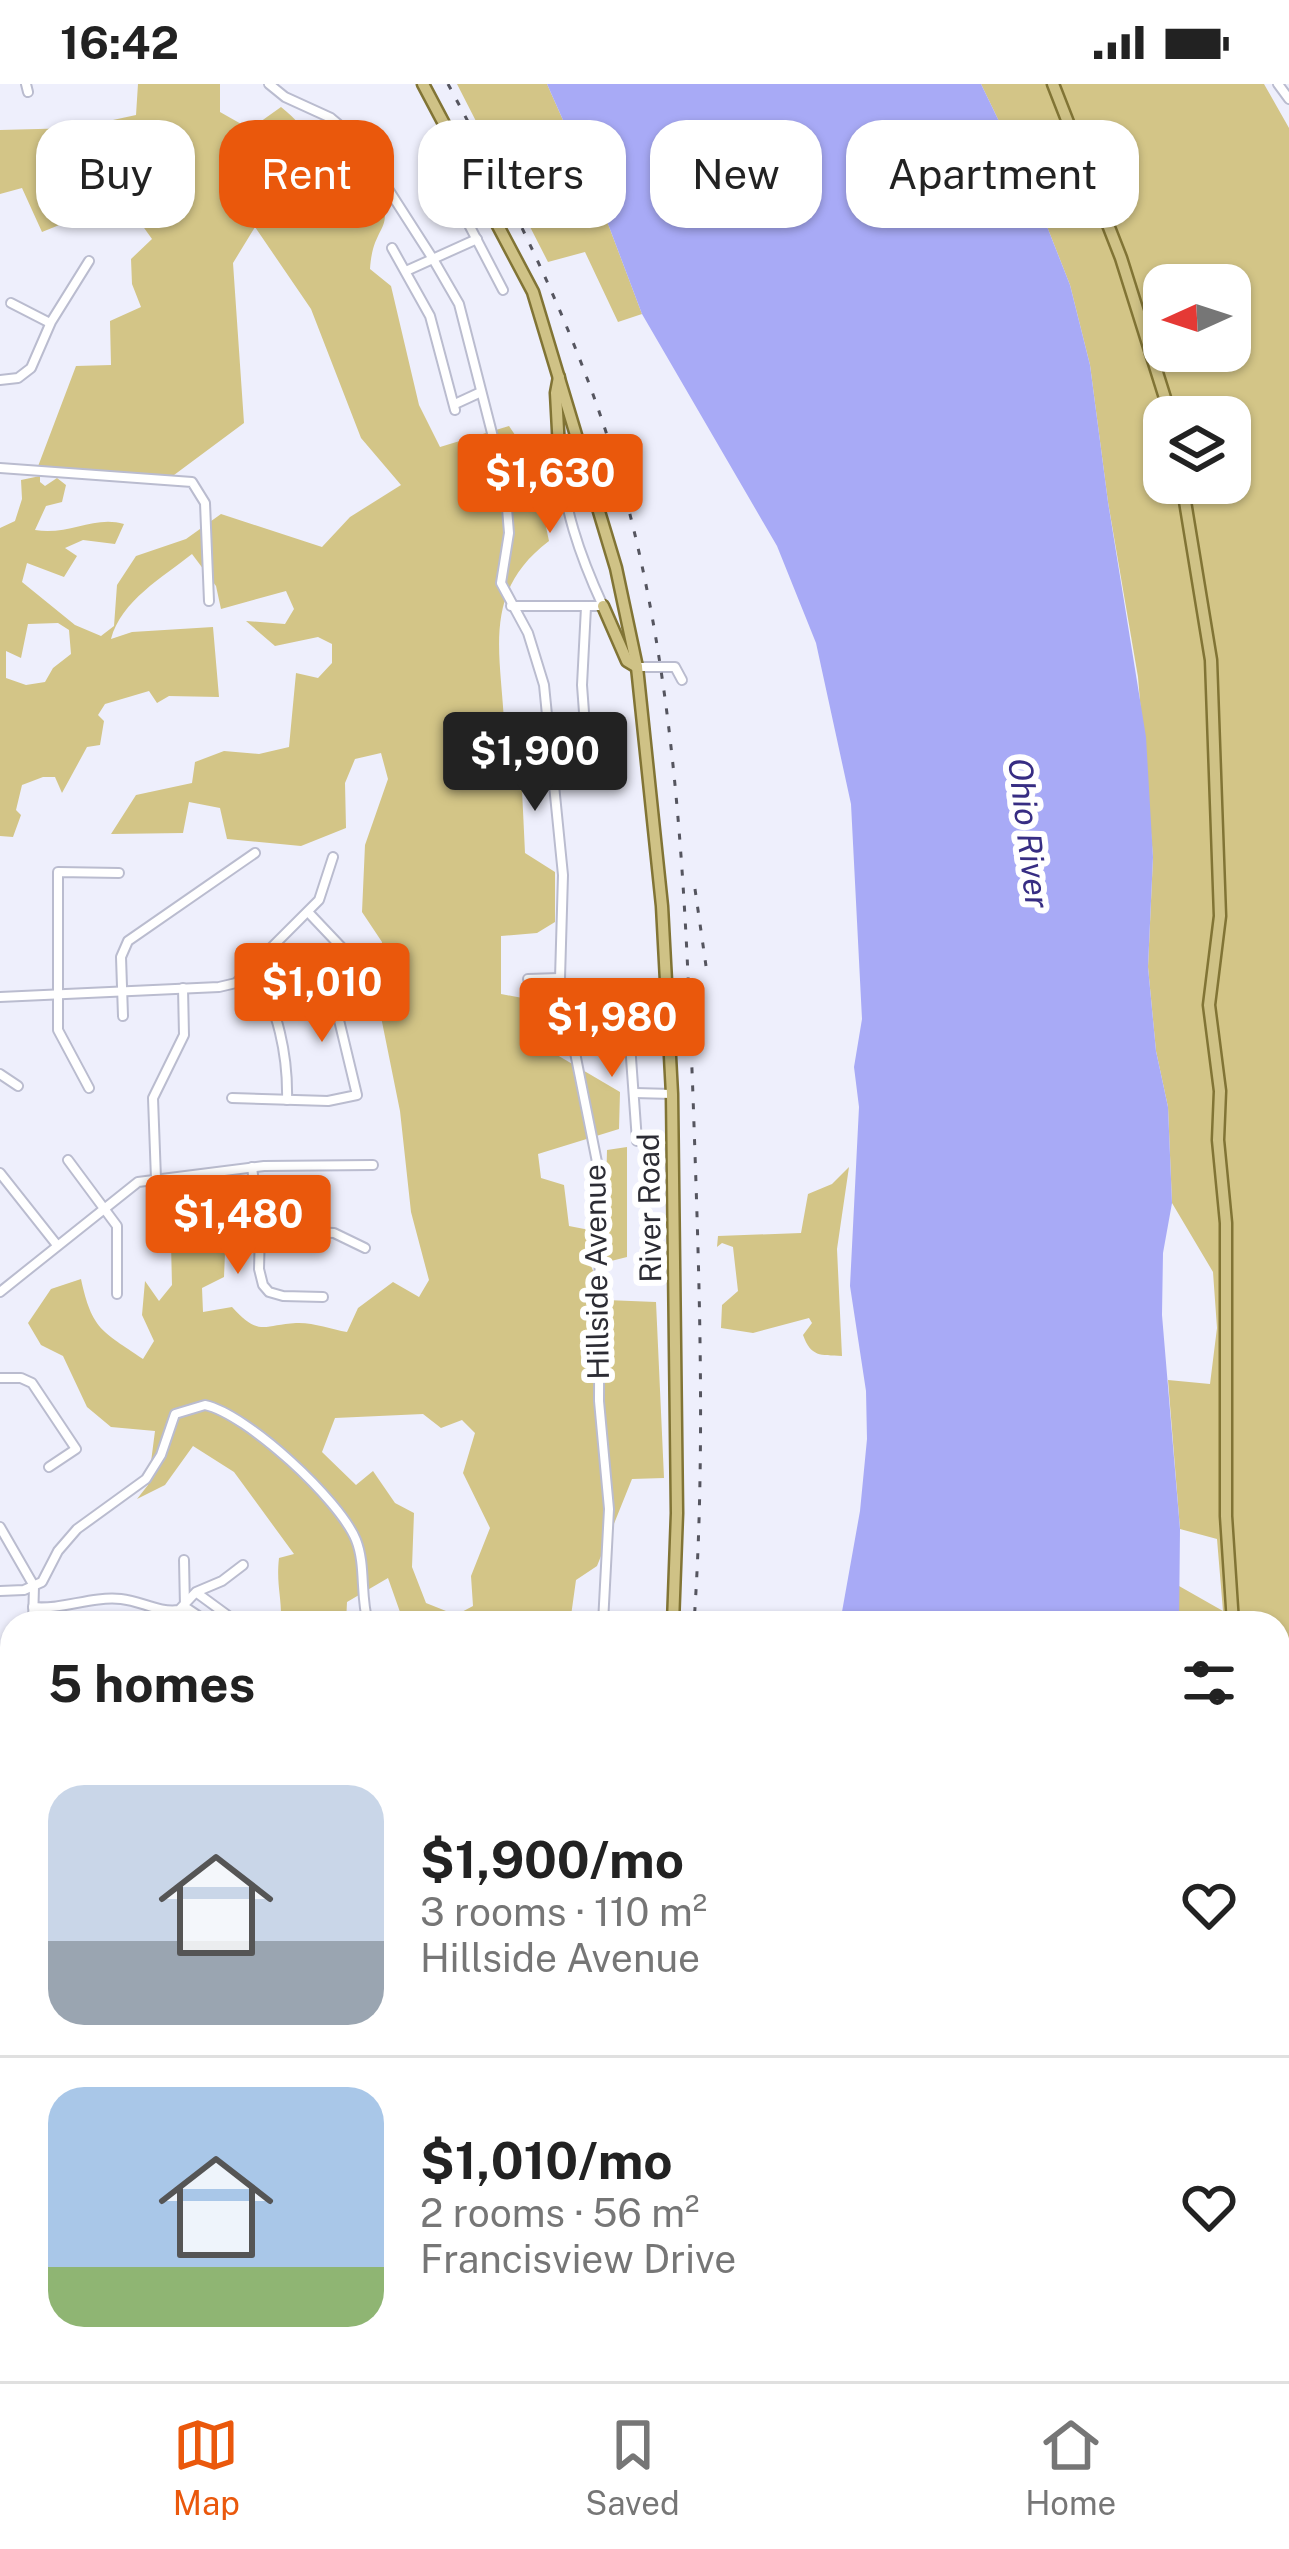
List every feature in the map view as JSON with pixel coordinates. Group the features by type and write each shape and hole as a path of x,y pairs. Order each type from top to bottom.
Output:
{"main road":[{"name":"River Road","path":"423,84 443,120"},
{"path":"1053,84 1121,258 1164,396"},
{"name":"River Road","path":"500,228 533,292 580,441 623,592 637,667 662,906 672,1094 677,1494 673,1611"},
{"path":"559,374 559,449"},
{"path":"1185,504 1211,660 1220,916 1209,1005 1220,1091 1218,1139 1226,1222 1226,1516 1232,1611"},
{"path":"602,603 627,661 637,667"}],"street":[{"name":"Hillside Avenue","path":"269,84 285,97 331,118 356,139 433,259 458,304 505,484 508,533 500,574 502,592 533,644 546,704 563,874 560,978 600,1177 598,1401 609,1510 604,1611"},
{"path":"1278,84 1289,99"},
{"path":"471,228 503,290"},
{"path":"406,271 477,239"},
{"path":"392,248 430,316 455,407 481,392"},
{"path":"0,380 18,378 31,368 50,323 89,261"},
{"path":"11,303 50,323"},
{"path":"580,441 559,449 571,527 602,603"},
{"path":"0,467 192,482 205,502 208,601"},
{"path":"511,606 586,607 623,592"},
{"path":"586,607 582,685 588,767"},
{"path":"637,667 675,667 682,680"},
{"path":"123,1016 121,957 128,941 255,853"},
{"path":"0,997 230,986 251,973 308,912 326,886 333,857"},
{"path":"89,1088 60,1036 58,872 119,873"},
{"path":"232,1098 328,1101 357,1096 333,995 344,950 308,912"},
{"path":"251,973 270,1002 287,1073 287,1100"},
{"path":"528,979 560,978"},
{"path":"156,1179 152,1098 184,1035 183,988"},
{"path":"628,1016 637,1141"},
{"path":"0,1074 18,1086"},
{"path":"634,1094 672,1094"},
{"path":"68,1160 117,1226 117,1294"},
{"path":"0,1292 133,1184 252,1167 373,1165"},
{"path":"252,1167 260,1230 259,1269 266,1289 284,1296 323,1297"},
{"path":"0,1173 57,1245"},
{"path":"260,1230 334,1233 365,1248"},
{"path":"0,1378 32,1383 76,1449 49,1466"},
{"path":"0,1591 34,1586 45,1579 58,1551 76,1529 146,1479 175,1414 212,1405 286,1454 351,1529 358,1546 366,1611"},
{"path":"0,1527 34,1586 33,1611"},
{"path":"184,1560 185,1607"},
{"path":"185,1607 196,1592 243,1565"},
{"path":"196,1592 222,1611"},
{"path":"33,1606 106,1598 135,1601 162,1611 185,1607 191,1611"}],"shaded area":[{"path":"138,84 220,84 220,112 234,120 219,120 219,228 254,228 233,263 244,423 170,478 37,469 76,366 111,365 110,321 141,307 132,284 131,259 152,239 144,228 195,228 195,120 113,120 136,115"},
{"path":"457,84 547,84 563,120 475,120"},
{"path":"981,84 1264,84 1289,128 1289,1611 1223,1611 1217,1539 1180,1529 1168,1380 1210,1384 1217,1328 1213,1272 1172,1203 1168,1107 1156,1051 1148,967 1153,857 1138,677 1090,365 1070,285 1048,228 1139,228 1139,120 998,120"},
{"path":"281,107 296,120 263,120"},
{"path":"36,129 36,219 22,188 0,194 0,130"},
{"path":"256,228 382,228 370,269 391,286 419,405 440,447 509,426 532,460 549,541 514,580 500,623 499,646 504,721 519,726 525,853 555,872 555,922 537,933 501,936 501,994 528,999 534,1034 552,1052 620,1092 619,1129 538,1154 541,1178 564,1185 569,1226 605,1233 607,1150 627,1147 627,1257 591,1266 606,1300 656,1302 664,1478 632,1479 597,1566 576,1580 572,1611 464,1611 473,1606 471,1576 490,1528 463,1473 475,1433 462,1420 441,1428 423,1414 335,1418 322,1452 356,1485 373,1471 395,1503 414,1513 412,1567 426,1603 446,1611 400,1611 388,1578 347,1602 347,1611 280,1611 279,1558 294,1554 234,1472 193,1446 165,1485 137,1499 148,1485 155,1431 111,1427 87,1407 63,1356 41,1345 28,1323 51,1289 81,1279 101,1328 143,1359 154,1341 142,1315 145,1281 159,1301 172,1285 171,1244 190,1242 202,1251 216,1218 226,1229 224,1277 202,1288 203,1312 232,1307 255,1326 302,1323 347,1332 358,1308 393,1282 419,1297 429,1280 411,1212 400,1111 377,997 382,942 362,912 365,845 388,779 381,753 355,759 345,783 346,828 301,846 227,839 220,808 189,802 183,833 111,834 136,795 192,783 195,762 224,751 259,754 289,747 296,673 318,678 332,663 332,644 318,637 275,646 246,621 285,624 294,609 286,591 221,609 216,586 192,554 144,591 124,613 111,639 132,632 213,627 219,697 169,696 157,703 149,691 105,704 98,715 104,721 100,745 87,747 62,793 55,777 22,785 16,810 21,815 13,837 0,836 0,528 15,521 22,499 21,480 40,476 45,486 57,478 66,485 62,502 46,506 35,530 124,524 115,544 83,540 65,548 77,556 64,577 27,563 22,582 75,625 101,636 114,626 117,585 136,556 186,539 221,514 322,547 350,517 401,485 361,438 311,309","holes":["58,623 69,630 71,654 53,668 45,682 26,685 6,678 6,651 21,658 28,624"]},
{"path":"531,228 610,228 642,314 618,322 585,252 548,262"},
{"path":"849,1167 837,1249 842,1356 822,1355 809,1347 803,1335 812,1323 809,1318 753,1333 721,1328 722,1305 738,1291 733,1247 722,1243 717,1247 718,1236 801,1233 808,1194 832,1184"},
{"path":"1179,1586 1223,1611 1179,1611"}],"water":[{"name":"Ohio River","path":"547,84 981,84 998,120 846,120 846,228 1048,228 1070,285 1090,365 1146,737 1153,857 1148,967 1156,1051 1168,1107 1172,1203 1163,1253 1162,1315 1180,1529 1179,1611 842,1611 867,1439 866,1391 850,1286 859,1107 854,1067 862,1019 851,804 816,643 777,546 642,314 610,228 626,228 626,120 563,120"}],"railway":[{"path":"448,84 521,227 585,373 619,474 654,627 675,782 690,1018 700,1360 695,1611"},
{"path":"695,889 706,966"}]}
